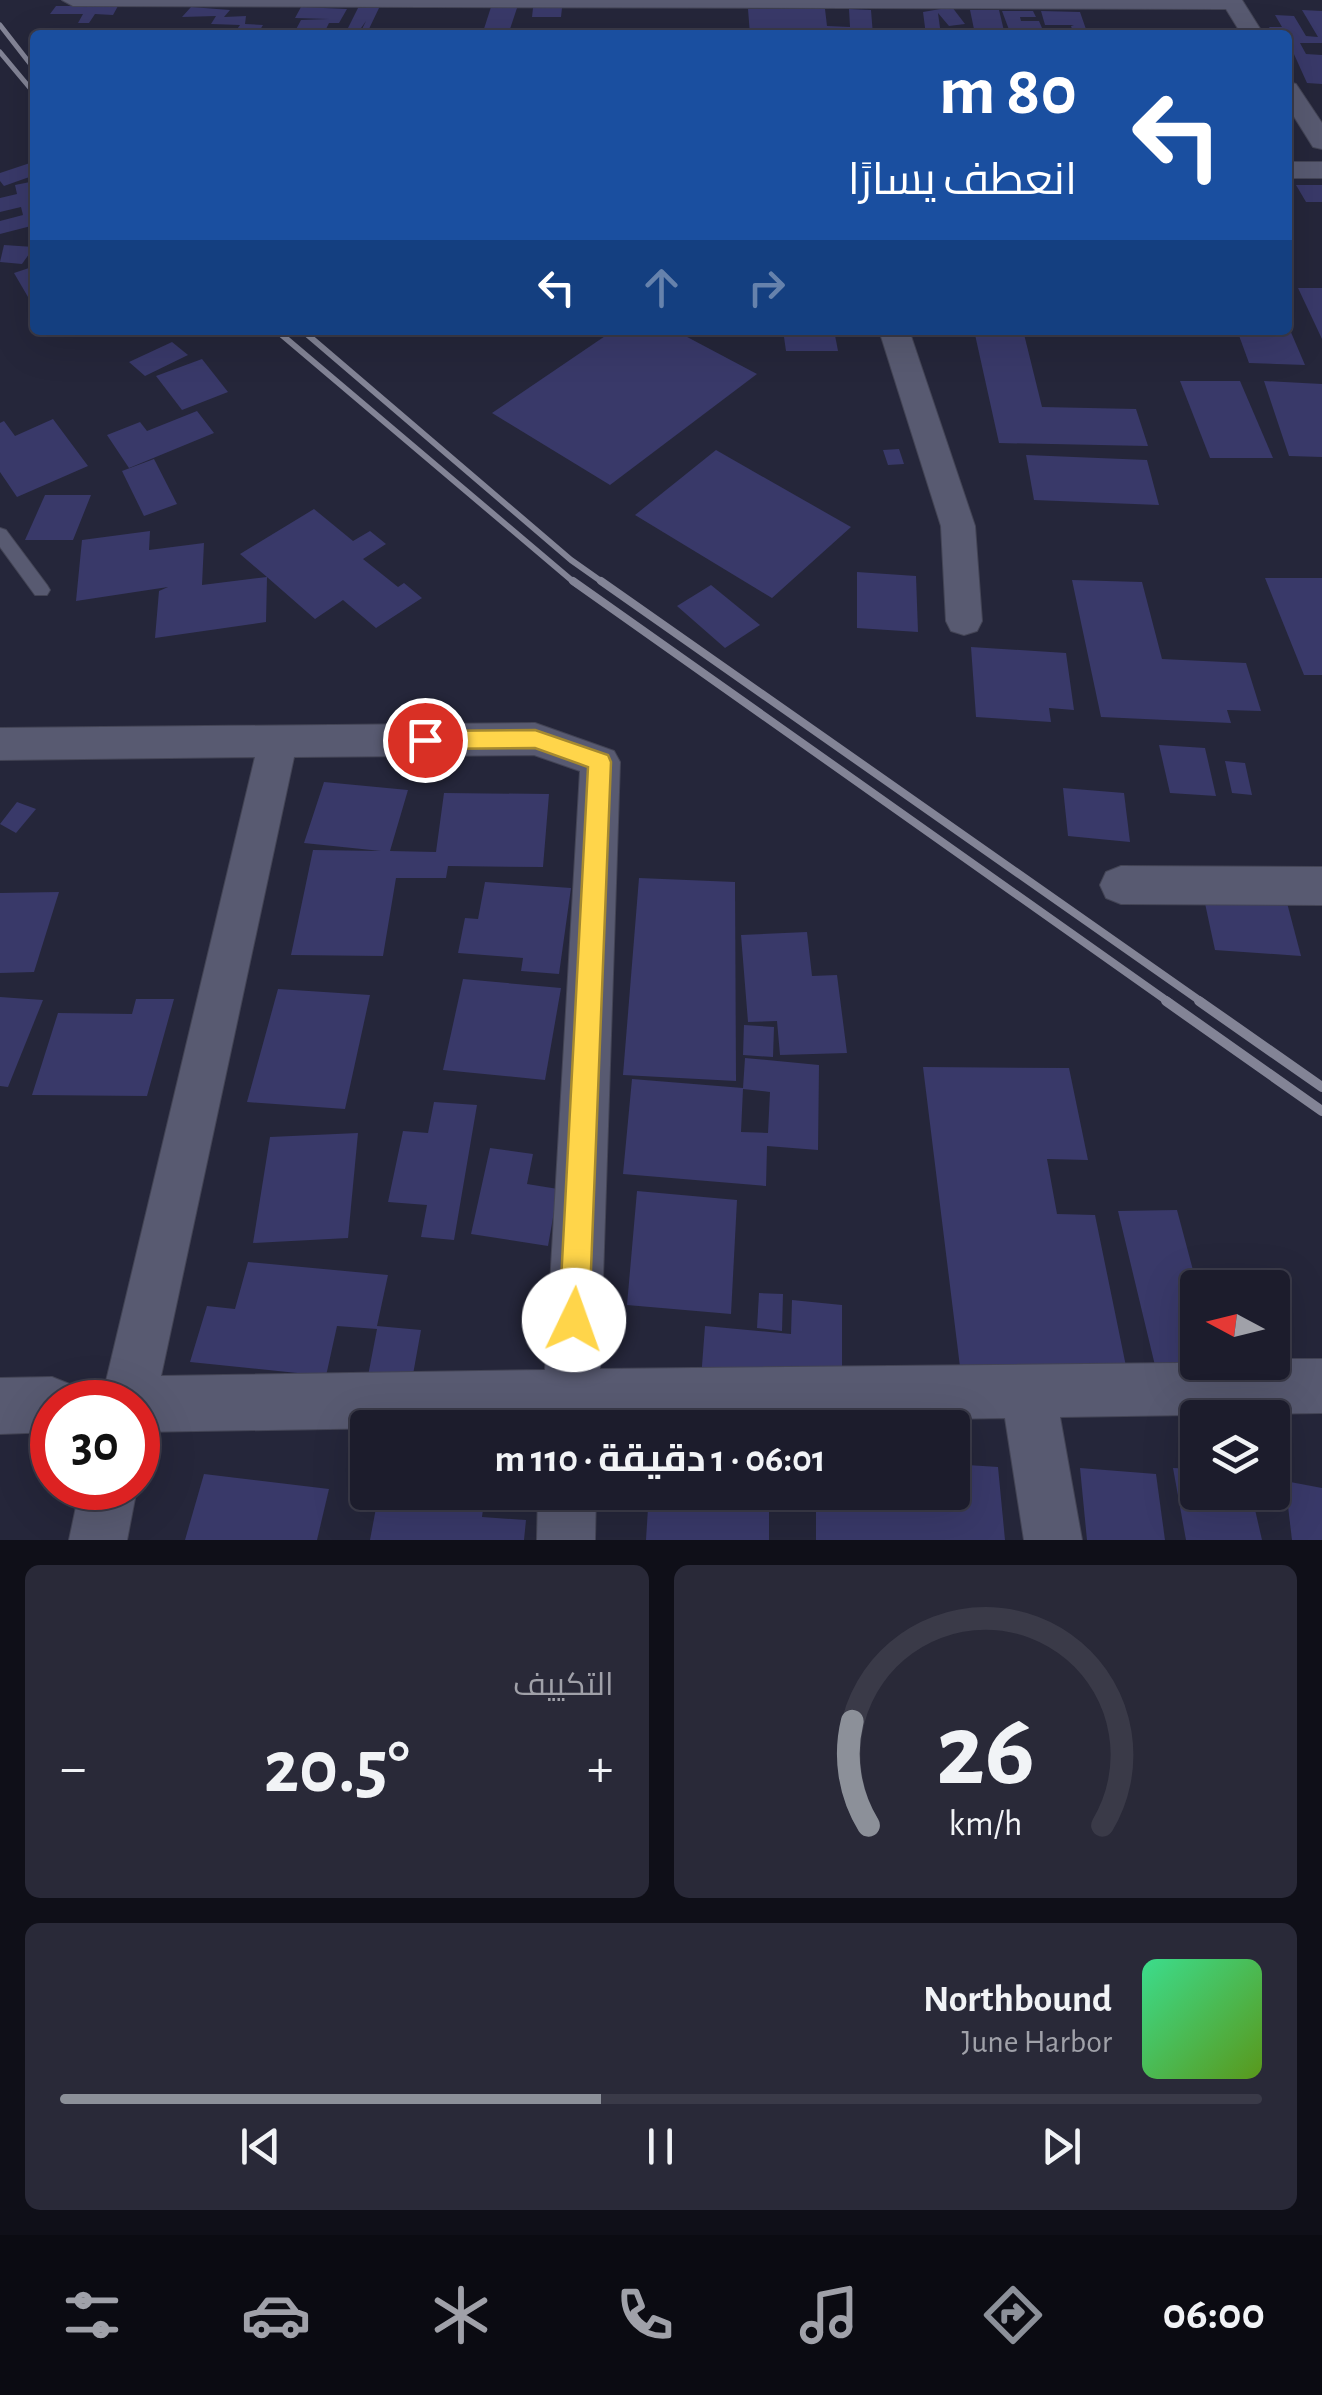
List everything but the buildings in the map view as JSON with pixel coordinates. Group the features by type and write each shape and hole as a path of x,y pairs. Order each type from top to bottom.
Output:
{"street":[{"path":"73,0 706,10 1113,11 1231,2 1250,30"},
{"path":"1292,95 1322,142"},
{"path":"1292,170 1322,170"},
{"path":"896,335 958,526 964,621"},
{"path":"0,744 535,739 600,762 570,1410"},
{"path":"133,1380 278,742"},
{"path":"1121,886 1322,886"},
{"path":"646,1410 1028,1390 1322,1386"},
{"path":"1028,1390 1053,1540"},
{"path":"0,1406 30,1405"},
{"path":"160,1405 397,1410"},
{"path":"98,1540 104,1510"},
{"path":"566,1540 567,1510"}],"lane":[{"path":"0,534 40,590"}],"railway":[{"path":"0,25 30,64"},
{"path":"0,52 30,88"},
{"path":"282,335 576,584"},
{"path":"308,335 571,560 605,584"},
{"path":"573,581 1170,1003"},
{"path":"601,581 1203,1003"},
{"path":"1166,1001 1322,1111"},
{"path":"1199,1001 1322,1087"}],"route":[{"path":"425,740 535,739 600,762 574,1320"}]}
